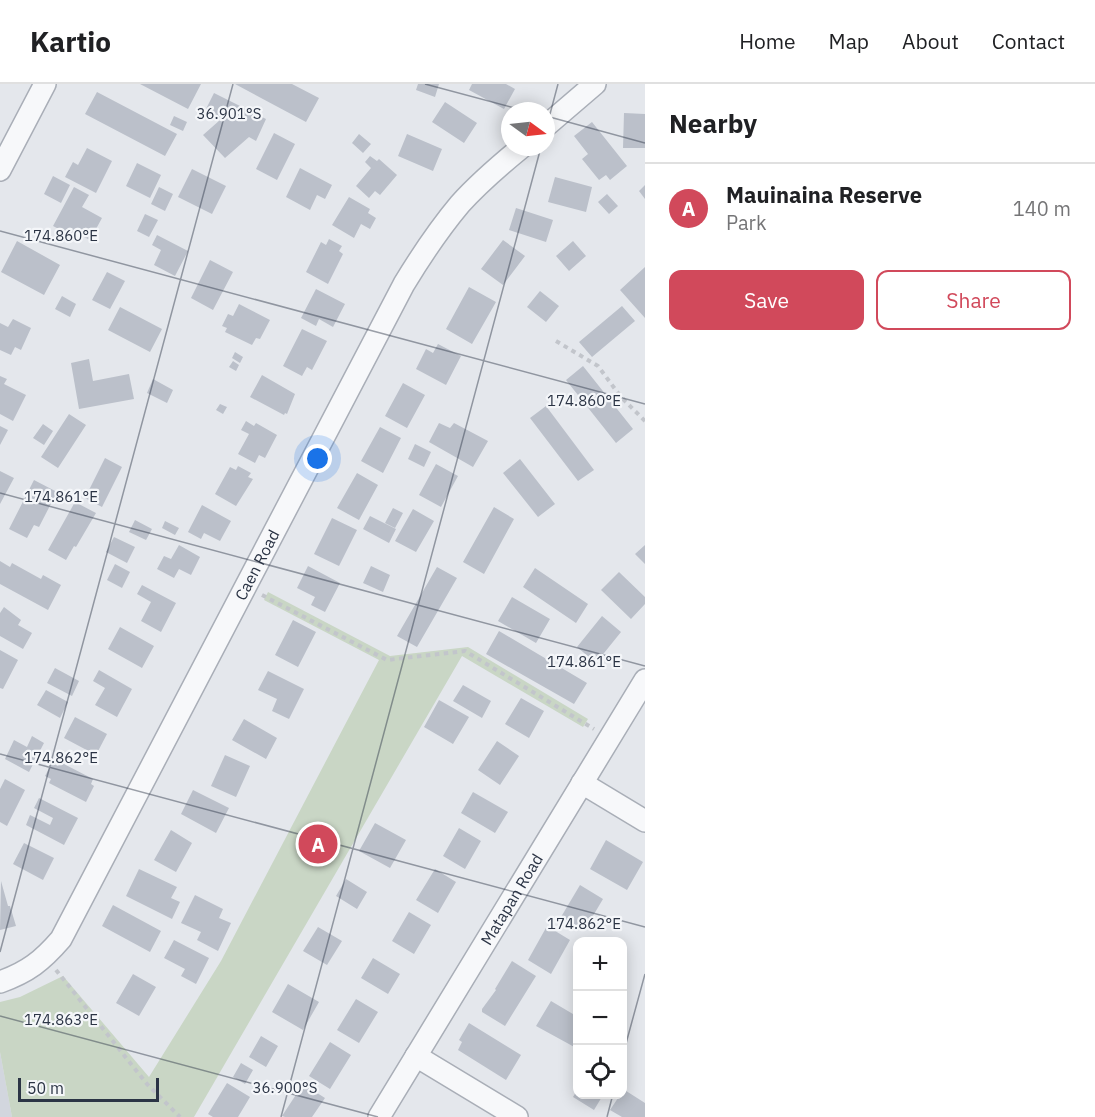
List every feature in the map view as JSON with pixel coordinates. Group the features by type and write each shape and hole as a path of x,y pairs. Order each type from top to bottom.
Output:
{"street":[{"path":"0,170 45,84"},
{"path":"555,118 595,84"},
{"name":"Caen Road","path":"0,982 28,970 45,957 61,939 404,284 440,229 484,179 511,156"},
{"name":"Matapan Road","path":"379,1117 645,680"},
{"path":"582,783 645,821"},
{"path":"416,1056 517,1117"}],"path":[{"path":"556,341 598,366 621,397 645,421"},
{"path":"257,592 387,660 465,651 595,730"},
{"path":"53,967 147,1083 180,1117"}],"shaded area":[{"path":"0,1052 12,1117 0,1117"}],"green space":[{"path":"268,592 390,656 468,647 588,719 583,727 462,656 194,1117 12,1117 0,1052 0,1002 20,997 63,976 149,1077 221,961 379,660 264,600"}],"building":[{"path":"140,84 201,84 188,109"},
{"path":"235,84 292,84 319,98 306,122"},
{"path":"418,84 439,84 435,97 416,90"},
{"path":"472,84 506,84 515,89 508,102 501,102 501,107 469,90"},
{"path":"97,92 177,134 165,156 85,114"},
{"path":"214,93 266,119 256,141 249,137 225,158 203,135 220,120 204,113"},
{"path":"445,102 477,123 464,143 432,122"},
{"path":"624,113 645,114 645,148 623,148"},
{"path":"174,116 187,122 183,131 170,125"},
{"path":"592,122 627,166 610,180 606,175 599,180 582,159 588,154 574,136"},
{"path":"274,133 295,144 277,180 256,169"},
{"path":"359,134 371,144 363,153 352,143"},
{"path":"407,134 442,149 433,171 398,156"},
{"path":"87,148 112,161 96,193 65,177 73,162 78,165"},
{"path":"370,156 377,161 379,159 397,175 380,195 375,191 369,198 356,186 371,168 365,162"},
{"path":"137,163 161,175 150,198 126,186"},
{"path":"300,168 332,185 325,199 317,195 310,210 286,197"},
{"path":"192,169 226,186 212,214 178,197"},
{"path":"53,176 70,185 61,203 44,194"},
{"path":"555,177 592,187 586,212 548,202"},
{"path":"645,185 645,199 639,191"},
{"path":"74,187 89,195 82,207 102,218 90,240 74,232 72,236 53,226"},
{"path":"159,187 173,194 165,211 151,204"},
{"path":"607,194 618,206 609,214 598,202"},
{"path":"349,197 370,209 368,213 376,218 370,229 361,224 354,238 332,225"},
{"path":"516,208 553,220 546,242 509,230"},
{"path":"145,214 158,220 149,237 137,231"},
{"path":"157,235 188,251 175,276 154,265 161,250 152,245"},
{"path":"329,239 342,246 339,251 343,254 328,284 306,272 321,242 326,245"},
{"path":"503,240 525,256 503,285 481,269"},
{"path":"17,241 60,265 44,295 1,272"},
{"path":"573,241 586,256 569,271 556,256"},
{"path":"210,260 233,272 213,310 191,298"},
{"path":"645,267 645,318 620,290"},
{"path":"107,272 125,281 110,309 92,300"},
{"path":"469,287 496,302 472,344 446,329"},
{"path":"316,289 345,304 333,327 319,319 316,326 301,318"},
{"path":"540,291 559,306 546,322 527,307"},
{"path":"62,296 76,304 70,317 55,309"},
{"path":"239,304 270,320 260,339 256,338 252,345 225,332 227,328 222,326 228,314 233,316"},
{"path":"622,306 635,321 592,357 579,342"},
{"path":"120,307 162,329 150,352 108,330"},
{"path":"13,319 31,328 21,350 15,347 11,355 0,350 0,323 8,327"},
{"path":"302,329 327,341 312,370 307,367 302,376 283,366"},
{"path":"438,344 461,356 446,385 416,369 426,349 433,353"},
{"path":"235,352 243,357 240,363 232,358"},
{"path":"89,359 93,381 129,374 134,399 79,409 71,363"},
{"path":"233,361 239,365 236,371 229,367"},
{"path":"583,366 633,429 616,443 566,380"},
{"path":"262,375 295,394 287,414 284,415 250,397"},
{"path":"0,376 7,379 4,384 26,395 13,421 0,414"},
{"path":"153,379 173,390 167,403 147,393"},
{"path":"403,383 425,395 407,428 385,416"},
{"path":"220,404 227,407 223,414 216,410"},
{"path":"546,406 594,470 578,481 530,418"},
{"path":"69,414 86,425 58,468 41,457"},
{"path":"246,421 254,426 256,423 277,435 265,458 259,455 255,463 238,454 249,434 241,430"},
{"path":"439,423 450,428 454,423 488,441 473,467 429,442"},
{"path":"43,424 53,431 44,445 33,438"},
{"path":"0,426 8,430 0,445"},
{"path":"380,427 401,438 383,473 361,461"},
{"path":"415,444 431,452 424,467 408,459"},
{"path":"105,458 122,467 102,507 85,498"},
{"path":"520,459 555,504 538,517 503,473"},
{"path":"436,464 458,476 441,507 419,495"},
{"path":"238,466 251,473 248,477 253,479 236,506 215,494 230,467 236,470"},
{"path":"0,471 14,478 0,504"},
{"path":"357,473 378,485 359,520 337,508"},
{"path":"34,480 57,492 39,527 34,525 27,538 9,529"},
{"path":"75,502 96,513 66,560 48,550"},
{"path":"202,505 231,521 220,541 204,533 201,539 188,532"},
{"path":"494,507 514,519 484,574 463,562"},
{"path":"393,508 403,513 395,528 385,523"},
{"path":"413,509 434,521 416,552 395,541"},
{"path":"370,516 396,529 389,543 363,529"},
{"path":"332,518 357,530 339,566 314,554"},
{"path":"135,520 152,529 146,540 129,532"},
{"path":"165,521 179,528 175,535 162,528"},
{"path":"114,537 135,547 127,563 106,552"},
{"path":"179,545 200,557 191,575 179,569 174,578 157,569 164,556 171,559"},
{"path":"645,545 645,564 635,554"},
{"path":"0,561 10,567 12,563 41,579 43,575 61,585 48,610 0,584"},
{"path":"115,564 130,572 122,588 107,580"},
{"path":"308,566 340,583 325,612 311,605 315,597 297,588"},
{"path":"371,566 390,575 383,592 363,583"},
{"path":"437,567 457,578 417,647 397,636"},
{"path":"535,568 588,604 576,623 523,587"},
{"path":"619,572 645,597 645,604 631,619 601,590"},
{"path":"142,585 176,603 161,632 141,621 151,602 137,594"},
{"path":"512,597 550,619 536,643 498,621"},
{"path":"4,607 21,620 18,625 32,633 23,649 0,636 0,613"},
{"path":"602,616 621,632 596,663 577,647"},
{"path":"293,620 316,632 298,667 275,655"},
{"path":"120,627 154,646 142,668 108,649"},
{"path":"499,631 587,683 574,704 486,654"},
{"path":"0,650 18,660 3,689 0,688"},
{"path":"55,668 79,681 72,696 47,683"},
{"path":"99,670 132,689 117,717 95,705 105,688 93,681"},
{"path":"268,671 304,689 289,719 272,711 277,699 258,690"},
{"path":"463,685 491,701 482,718 453,701"},
{"path":"46,690 68,702 60,718 37,705"},
{"path":"521,698 544,711 529,738 505,724"},
{"path":"439,700 469,717 453,744 424,727"},
{"path":"75,717 107,734 96,755 64,738"},
{"path":"244,719 277,738 266,759 232,740"},
{"path":"32,736 44,743 29,772 5,759 14,740 27,747"},
{"path":"497,741 519,756 500,785 478,770"},
{"path":"225,755 250,766 236,797 211,786"},
{"path":"60,762 93,779 91,784 94,786 86,802 49,783 51,779 45,776 52,763 58,766"},
{"path":"5,779 25,790 7,826 0,822 0,789"},
{"path":"193,790 229,808 216,833 181,814"},
{"path":"473,792 508,812 495,833 461,813"},
{"path":"39,798 78,818 64,845 26,825 30,815 50,825 53,818 34,808"},
{"path":"375,823 406,840 390,868 359,851"},
{"path":"459,828 481,841 465,869 443,856"},
{"path":"171,830 192,843 176,872 154,860"},
{"path":"606,840 643,862 627,890 590,869"},
{"path":"24,843 54,858 43,880 13,864"},
{"path":"139,869 177,887 171,898 180,902 172,919 126,896"},
{"path":"435,869 456,882 438,913 416,900"},
{"path":"346,879 367,892 357,909 336,896"},
{"path":"1,881 16,926 0,930"},
{"path":"580,885 603,899 584,931 561,917"},
{"path":"195,895 223,909 219,918 231,923 218,951 197,940 201,932 181,923"},
{"path":"113,905 161,931 150,952 102,926"},
{"path":"409,912 431,925 414,954 392,941"},
{"path":"547,926 570,940 551,974 528,960"},
{"path":"318,927 342,941 327,965 303,951"},
{"path":"174,940 209,958 196,984 181,976 185,969 164,958"},
{"path":"373,958 400,974 388,994 361,978"},
{"path":"512,961 536,976 505,1026 482,1012 482,1009 496,990"},
{"path":"133,974 156,987 139,1016 116,1003"},
{"path":"288,984 319,1002 303,1030 272,1012"},
{"path":"356,999 378,1012 359,1043 337,1030"},
{"path":"551,1001 573,1014 573,1046 536,1026"},
{"path":"469,1023 521,1055 506,1080 458,1050 462,1042 459,1040"},
{"path":"261,1036 278,1046 266,1067 249,1057"},
{"path":"330,1042 351,1055 330,1089 309,1076"},
{"path":"241,1063 253,1070 245,1084 233,1077"},
{"path":"227,1083 250,1097 238,1117 213,1117 208,1114"},
{"path":"303,1084 325,1098 312,1117 282,1116"},
{"path":"627,1092 645,1103 645,1117 622,1117 610,1110 617,1099 627,1099"},
{"path":"576,1099 601,1099 594,1110"}],"place":[{"name":"Mauinaina Reserve","path":"318,844"}]}
